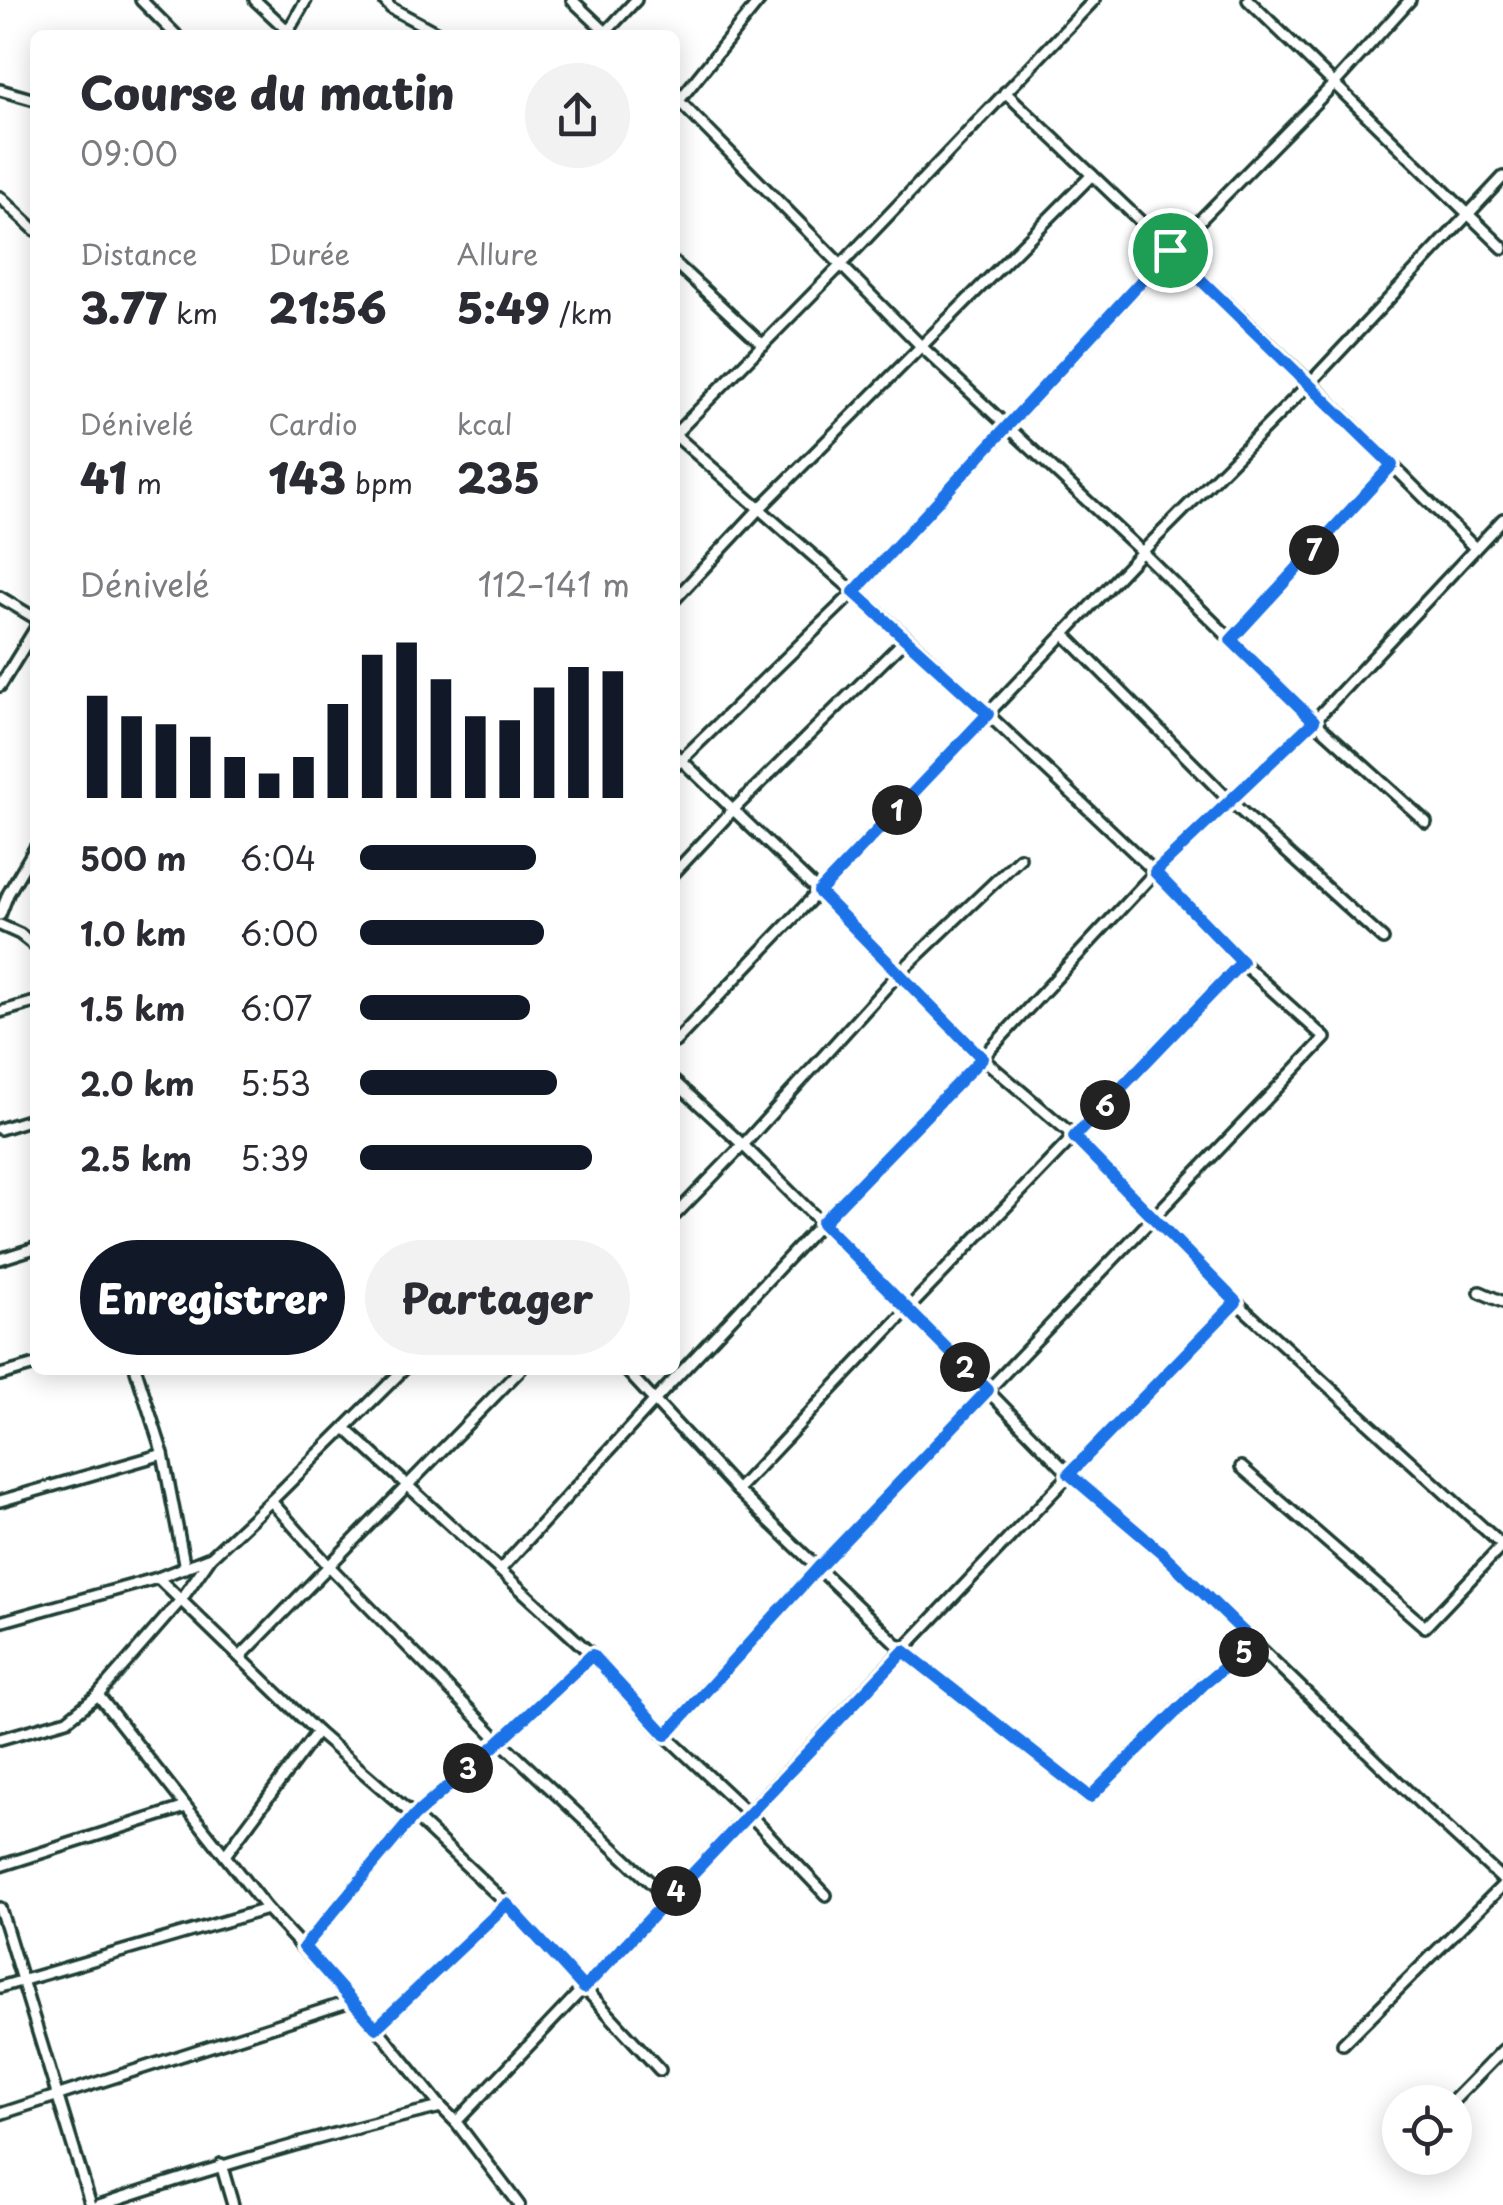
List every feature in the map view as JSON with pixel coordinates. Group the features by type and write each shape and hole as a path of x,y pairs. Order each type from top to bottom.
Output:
{"street":[{"path":"140,0 171,30"},
{"path":"255,0 284,30"},
{"path":"289,30 306,0"},
{"path":"384,0 391,8 433,30"},
{"path":"572,0 604,30"},
{"path":"611,30 636,0"},
{"path":"680,96 760,0"},
{"path":"680,429 1094,0"},
{"path":"1249,0 1503,248"},
{"path":"680,757 854,592 1170,250 1334,84 1410,0"},
{"path":"0,90 30,99"},
{"path":"1006,92 1310,383 1475,548"},
{"path":"680,105 922,347 1142,552 1314,721 1426,822"},
{"path":"680,594 1092,175"},
{"path":"680,1037 1142,552 1310,383 1503,176"},
{"path":"0,198 30,225"},
{"path":"680,268 763,345"},
{"path":"666,1735 818,1568 1324,1038 988,714 680,438"},
{"path":"1231,640 1392,465"},
{"path":"680,1374 1155,872 1314,721 1503,519"},
{"path":"0,597 30,615"},
{"path":"1064,634 1230,800 1383,938"},
{"path":"0,686 30,637"},
{"path":"680,867 906,638"},
{"path":"680,763 819,892 982,1058 1074,1137 1236,1302 1503,1545 1425,1627 1241,1467"},
{"path":"0,915 30,857"},
{"path":"680,1210 899,974 1020,858"},
{"path":"0,925 30,942"},
{"path":"737,1490 1242,962"},
{"path":"0,1012 30,1003"},
{"path":"680,1087 743,1144 1069,1474 1161,1552 1503,1883 1343,2044"},
{"path":"0,1129 30,1120"},
{"path":"0,1259 30,1250"},
{"path":"1480,1292 1503,1302"},
{"path":"456,2122 1236,1302"},
{"path":"0,1376 30,1367"},
{"path":"138,1375 162,1454 186,1568"},
{"path":"0,1739 68,1720 98,1695 181,1600 211,1557 398,1375"},
{"path":"240,1657 515,1375"},
{"path":"631,1375 737,1490 904,1651 1090,1797 1204,1684 1255,1643"},
{"path":"500,1570 679,1375"},
{"path":"345,1428 592,1655 826,1895"},
{"path":"0,1500 162,1454"},
{"path":"271,1502 500,1741 668,1900"},
{"path":"0,1622 158,1578 211,1557"},
{"path":"158,1578 317,1732 507,1904 660,2070"},
{"path":"304,1947 414,1816 592,1655"},
{"path":"98,1695 267,1908 456,2122 519,2205"},
{"path":"226,1854 317,1732"},
{"path":"0,1866 186,1807"},
{"path":"376,2028 507,1904"},
{"path":"0,1908 95,2205 221,2164 441,2106"},
{"path":"0,1987 267,1908"},
{"path":"0,2114 351,2001"},
{"path":"1469,2085 1503,2050"},
{"path":"221,2164 233,2205"}],"route":[{"path":"1170,250 1392,465 1231,640 1314,721 1155,872 1242,962 1074,1137 1236,1302 1069,1474 1161,1552 1255,1643 1204,1684 1090,1797 904,1651 584,1988 507,1904 376,2028 304,1947 414,1816 592,1655 666,1735 988,1390 822,1223 982,1058 819,892 988,714 854,592 1170,250"}]}
